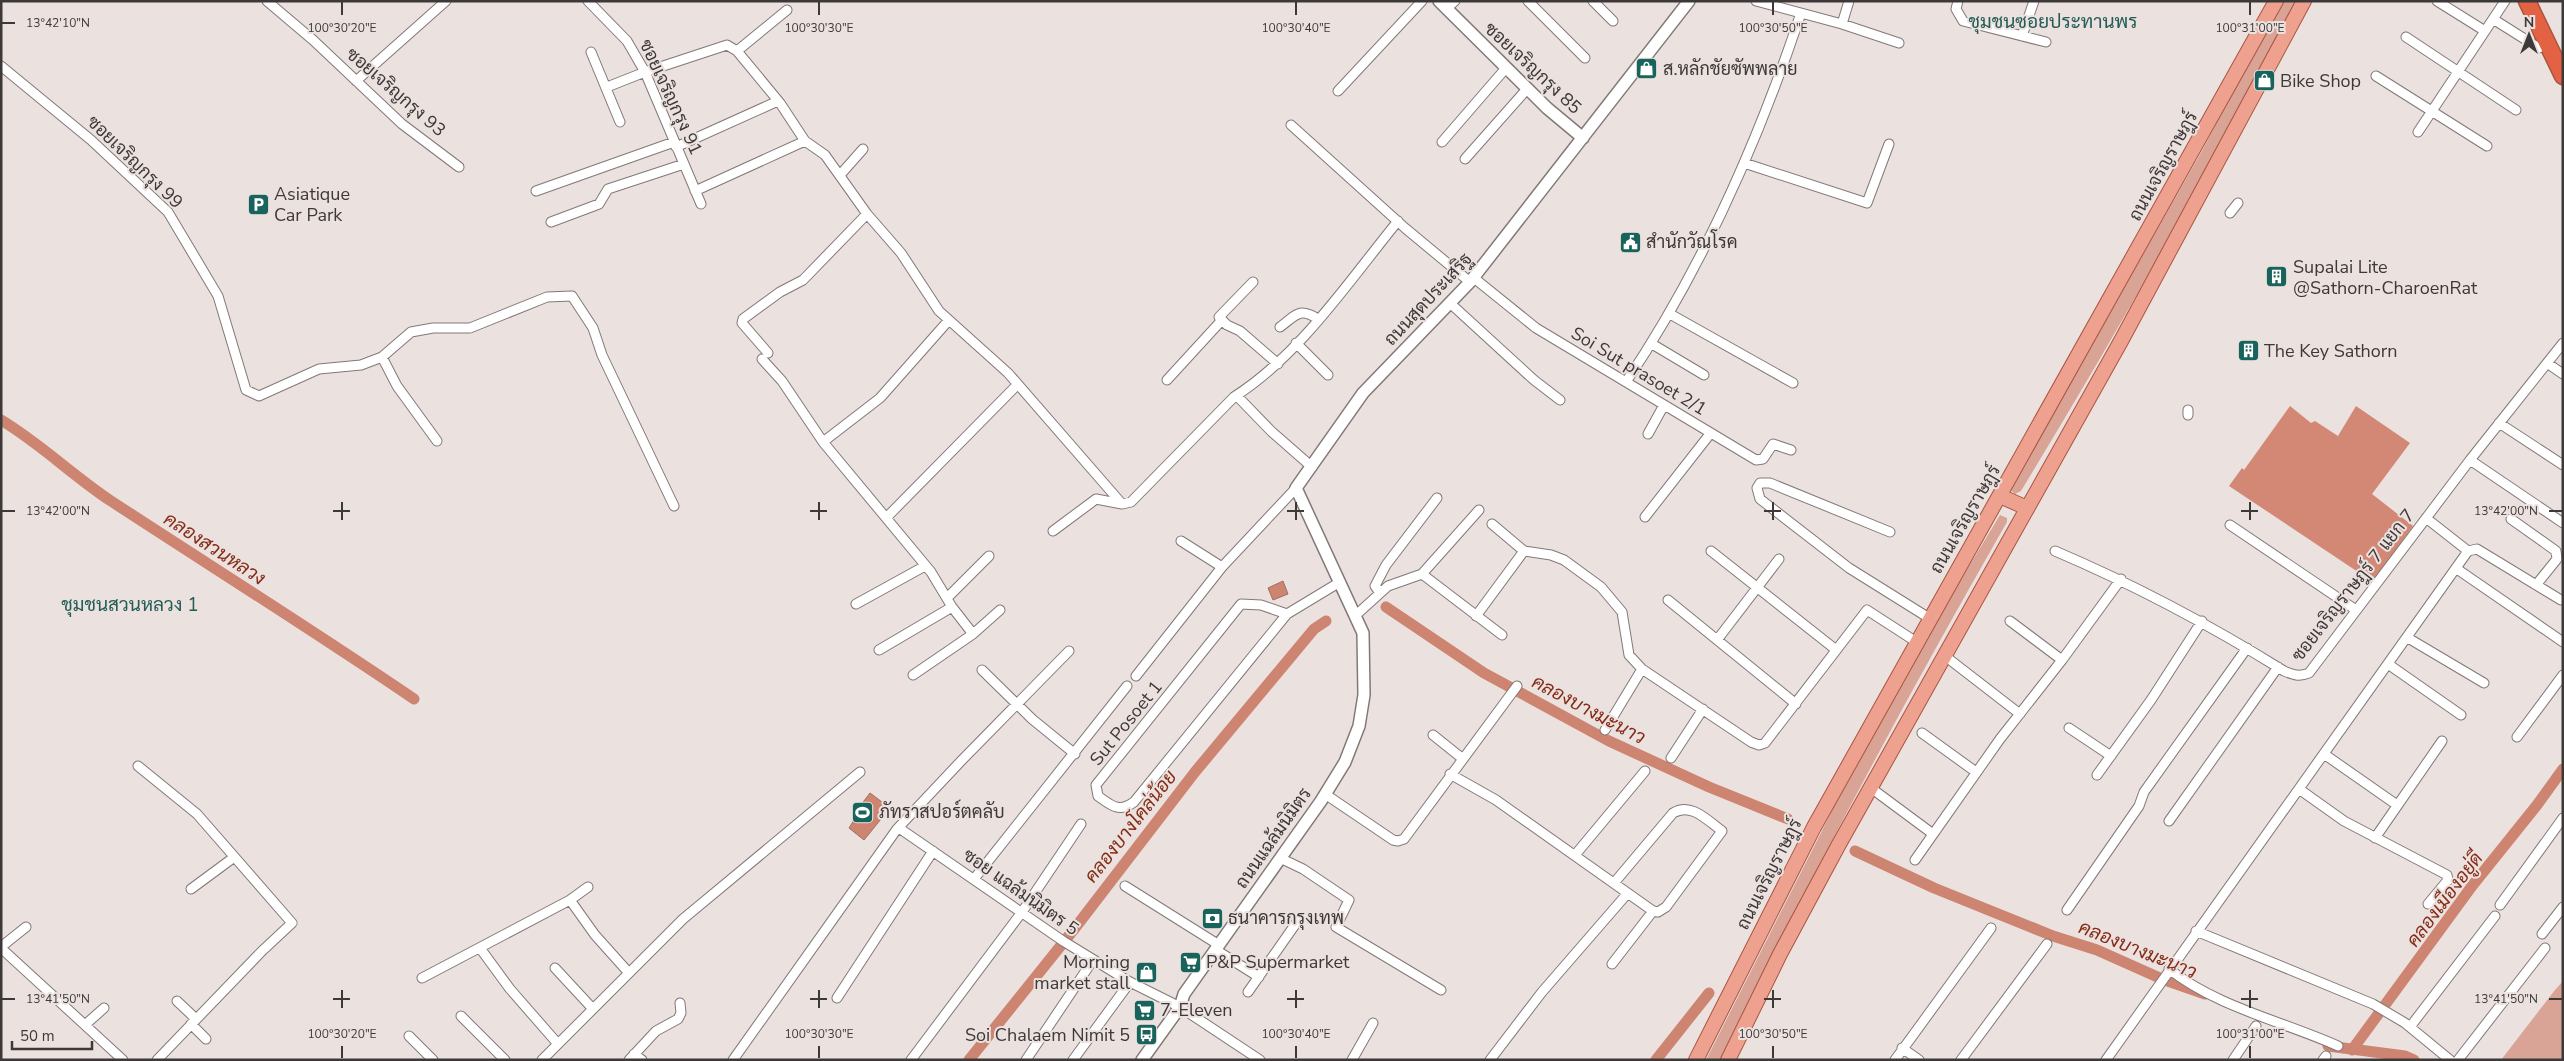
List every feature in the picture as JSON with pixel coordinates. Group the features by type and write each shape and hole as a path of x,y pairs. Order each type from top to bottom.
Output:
{"highway":[{"path":"2527,1 2563,76"}],"main road":[{"name":"ถนนเจริญราษฎร์","path":"1696,1060 1814,827 1918,643 1929,618 2000,496 2056,391 2151,228 2276,1"},
{"path":"1728,1060 1780,954 2121,341 2304,1"},
{"path":"2000,496 2027,508"}],"street":[{"name":"ซอยเจริญกรุง 93","path":"267,1 402,124 459,167"},
{"path":"356,81 446,1"},
{"name":"ซอยเจริญกรุง 91","path":"588,1 627,40 645,72 701,204"},
{"path":"1338,91 1422,1"},
{"path":"1442,5 1455,1"},
{"path":"1528,1 1586,58"},
{"path":"1593,1 1613,21"},
{"name":"ถนนสุดประเสริฐ","path":"1296,488 1363,393 1451,304 1472,280 1689,1"},
{"path":"1756,1 1842,24 1899,43"},
{"path":"1842,24 1849,1"},
{"path":"1958,1 1956,9 1958,16 1963,20 2046,42"},
{"path":"2022,36 2034,1"},
{"path":"2437,1 2485,31"},
{"path":"2418,132 2505,1"},
{"name":"ซอยเจริญกรุง 85","path":"1442,5 1527,89 1583,138"},
{"path":"737,51 787,10"},
{"path":"1626,382 1670,314 1744,163 1784,66 1801,13"},
{"path":"2493,19 2539,48"},
{"path":"2406,36 2516,110"},
{"path":"607,88 645,72 727,45 737,51 778,102 805,141 825,155 867,214 901,253 939,310 1017,385 1122,504"},
{"path":"591,52 620,122"},
{"name":"ซอยเจริญกรุง 99","path":"1,66 91,140 168,212 218,296 246,390 259,396 319,369 361,365 382,357"},
{"path":"1442,142 1506,68"},
{"path":"2376,76 2487,146"},
{"path":"1465,159 1527,89"},
{"path":"536,191 675,145 778,102"},
{"name":"Soi Sut prasoet 2/1","path":"1291,125 1398,222 1536,328 1756,460 1763,459 1773,444 1791,450"},
{"path":"695,191 805,141"},
{"path":"1744,163 1867,203 1889,144"},
{"path":"840,175 863,149"},
{"path":"551,222 599,204 608,189 684,164"},
{"path":"2230,213 2238,203"},
{"path":"867,214 803,280 780,292 743,319 742,323 823,442 887,516 973,634"},
{"path":"1053,532 1093,500 1122,504 1131,502 1237,396 1278,364 1318,319 1398,222"},
{"path":"1253,282 1219,317 1240,331 1278,364"},
{"path":"437,441 397,386 382,357 412,332 433,328 470,328 547,297 572,296 593,328 602,356 674,506"},
{"path":"1451,304 1534,380 1560,400"},
{"path":"1280,327 1300,312 1307,312 1318,319"},
{"path":"1670,314 1793,383"},
{"path":"823,442 880,398 949,320"},
{"path":"1168,380 1222,320"},
{"path":"1296,343 1328,375"},
{"name":"ซอยเจริญราษฎร์ 7 แยก 7","path":"2055,551 2121,579 2202,621 2296,676 2309,673 2470,460 2563,343"},
{"path":"1652,344 1704,375"},
{"path":"2547,363 2563,374"},
{"path":"887,516 1017,385"},
{"path":"1237,396 1272,432 1312,466"},
{"path":"1648,434 1664,405"},
{"path":"2499,423 2563,465"},
{"path":"1645,517 1710,434"},
{"path":"2470,460 2563,523"},
{"path":"1890,532 1770,483 1760,483 1757,488 1760,499 1849,568 1929,618"},
{"path":"1136,676 1222,567 1296,488 1356,615 1388,586 1422,574 1479,510"},
{"path":"1380,593 1375,586 1386,565 1437,498"},
{"path":"2426,518 2468,551"},
{"path":"2511,519 2556,551 2556,559 2536,585"},
{"path":"1492,524 1524,551 1551,554 1564,560 1611,597 1622,612 1629,655 1642,669 1751,742 1759,745 1765,743 1796,704 1835,649 1868,610 1918,643"},
{"path":"2230,525 2356,610"},
{"path":"1181,541 1222,567"},
{"path":"2106,1060 2168,970 2408,638 2468,551 2477,548 2561,600"},
{"path":"1476,616 1524,551"},
{"path":"1711,551 1835,649"},
{"path":"947,598 989,556"},
{"path":"1716,640 1779,559"},
{"path":"856,604 925,566"},
{"path":"2457,569 2563,642"},
{"path":"1422,574 1502,635"},
{"path":"1915,860 1976,772 2121,579"},
{"name":"Sut Posoet 1","path":"1287,614 1261,604 1241,604 1096,786 1098,796 1116,808 1122,809 1134,802 1287,614 1340,582"},
{"path":"1668,600 1796,704"},
{"path":"879,650 952,607"},
{"path":"913,675 973,634 1000,610"},
{"name":"ถนนแฉล้มนิมิตร","path":"1142,1060 1180,1007 1184,994 1325,794 1345,762 1359,726 1364,695 1365,642 1356,615"},
{"path":"2010,621 2062,660"},
{"path":"2097,775 2151,700 2202,621"},
{"path":"2408,638 2484,682"},
{"path":"2067,910 2139,806 2144,792 2246,648"},
{"path":"733,1060 899,828 1016,704 1069,652"},
{"path":"1945,656 2020,714"},
{"path":"2388,664 2461,715"},
{"path":"2169,821 2278,667"},
{"path":"1605,730 1642,669"},
{"path":"982,670 1016,704 1075,754"},
{"path":"2517,737 2563,675"},
{"path":"974,879 1127,686"},
{"path":"1325,794 1398,841 1404,839 1450,774 1517,686"},
{"path":"1671,758 1704,709"},
{"path":"2069,728 2111,756"},
{"path":"1922,733 1976,772"},
{"path":"1433,735 1462,759"},
{"path":"2375,838 2442,740"},
{"path":"2324,754 2397,805"},
{"path":"138,766 197,814 233,858 278,904 292,923 193,1021 157,1060"},
{"path":"1575,855 1645,771"},
{"path":"542,1060 683,919 860,772"},
{"path":"1450,774 1496,800 1653,911 1658,912 1666,907 1722,831 1696,812 1686,808 1679,809 1673,813 1614,883"},
{"path":"1871,788 1933,834"},
{"path":"2299,789 2344,822 2447,874 2448,880 2428,904"},
{"path":"2500,905 2563,818"},
{"path":"911,1060 1022,912 1081,824"},
{"name":"ซอย แฉล้มนิมิตร 5","path":"899,828 1067,943 1130,982 1180,1007 1250,1057 1260,1060"},
{"path":"837,998 933,851"},
{"path":"191,889 233,858"},
{"path":"1280,858 1303,869 1349,900 1336,927 1440,990"},
{"path":"1124,886 1258,977"},
{"path":"422,978 570,900 588,887"},
{"path":"1490,1060 1542,992 1627,894"},
{"path":"570,900 595,935 629,972"},
{"path":"2542,934 2563,907"},
{"path":"1612,964 1653,911"},
{"path":"2410,1027 2495,916"},
{"path":"1248,992 1299,919"},
{"path":"26,927 1,947 123,1060"},
{"path":"1895,1060 1991,928"},
{"path":"2196,931 2388,1013 2410,1027 2450,1060"},
{"path":"1961,1060 2047,944"},
{"path":"480,948 510,989 558,1044"},
{"path":"2458,1060 2545,948"},
{"path":"1026,1060 1094,960"},
{"path":"554,968 593,1009"},
{"path":"2168,970 2183,980 2231,1003 2338,1046"},
{"path":"1073,1060 1130,982"},
{"path":"177,1001 206,1039"},
{"path":"642,1060 631,1057 656,1030 678,1019 681,1013 680,1004"},
{"path":"86,1024 104,1008"},
{"path":"461,1016 505,1060"},
{"path":"1352,1060 1372,1023"},
{"path":"2233,1060 2256,1026"},
{"path":"409,1036 433,1060"},
{"path":"1902,1048 1919,1060"}],"shaded area":[{"path":"2281,1 2297,1 2231,126 2128,310 2021,491 2015,494 2009,489 2202,151"},
{"path":"2290,406 2311,423 2315,421 2338,436 2356,406 2410,443 2372,494 2413,526 2373,582 2229,486 2242,468 2244,470"},
{"path":"2000,515 2007,518 2007,522 1860,788 1789,923 1722,1060 1706,1060 1834,807 1948,601"},
{"path":"1283,581 1288,594 1273,600 1268,588"},
{"path":"870,793 890,808 864,840 849,828 856,817 854,814"},
{"path":"2563,981 2563,1060 2501,1060 2555,990"}],"waterway":[{"name":"คลองสวนหลวง","path":"1,420 30,439 111,501 414,699"},
{"name":"คลองบางมะนาว","path":"1386,607 1484,673 1609,741 1709,787 1788,819"},
{"name":"คลองบางโคล่น้อย","path":"969,1060 1075,928 1195,772 1314,629 1326,621"},
{"name":"คลองเมืองอยู่ดี","path":"2352,1050 2472,886 2537,805 2563,769"},
{"name":"คลองบางมะนาว","path":"1855,851 1934,888 2053,936 2097,950 2162,979 2205,994"},
{"path":"1656,1060 1709,993"},
{"name":"คลองบางมะนาว","path":"2328,1046 2405,1056 2414,1060"}],"place":[{"name":"ส.หลักชัยซัพพลาย","path":"1647,69"},
{"name":"Bike Shop","path":"2264,81"},
{"name":"Asiatique Car Park","path":"258,204"},
{"name":"สำนักวัณโรค","path":"1630,242"},
{"name":"Supalai Lite @Sathorn-CharoenRat","path":"2277,277"},
{"name":"The Key Sathorn","path":"2248,351"},
{"name":"ภัทราสปอร์ตคลับ","path":"863,812"},
{"name":"ธนาคารกรุงเทพ","path":"1212,918"},
{"name":"P&P Supermarket","path":"1190,962"},
{"name":"Morning market stall","path":"1146,972"},
{"name":"7-Eleven","path":"1144,1010"},
{"name":"Soi Chalaem Nimit 5","path":"1146,1035"}],"district":[{"name":"ชุมชนซอยประทานพร","path":"2053,21"},
{"name":"ชุมชนสวนหลวง 1","path":"130,604"}]}
